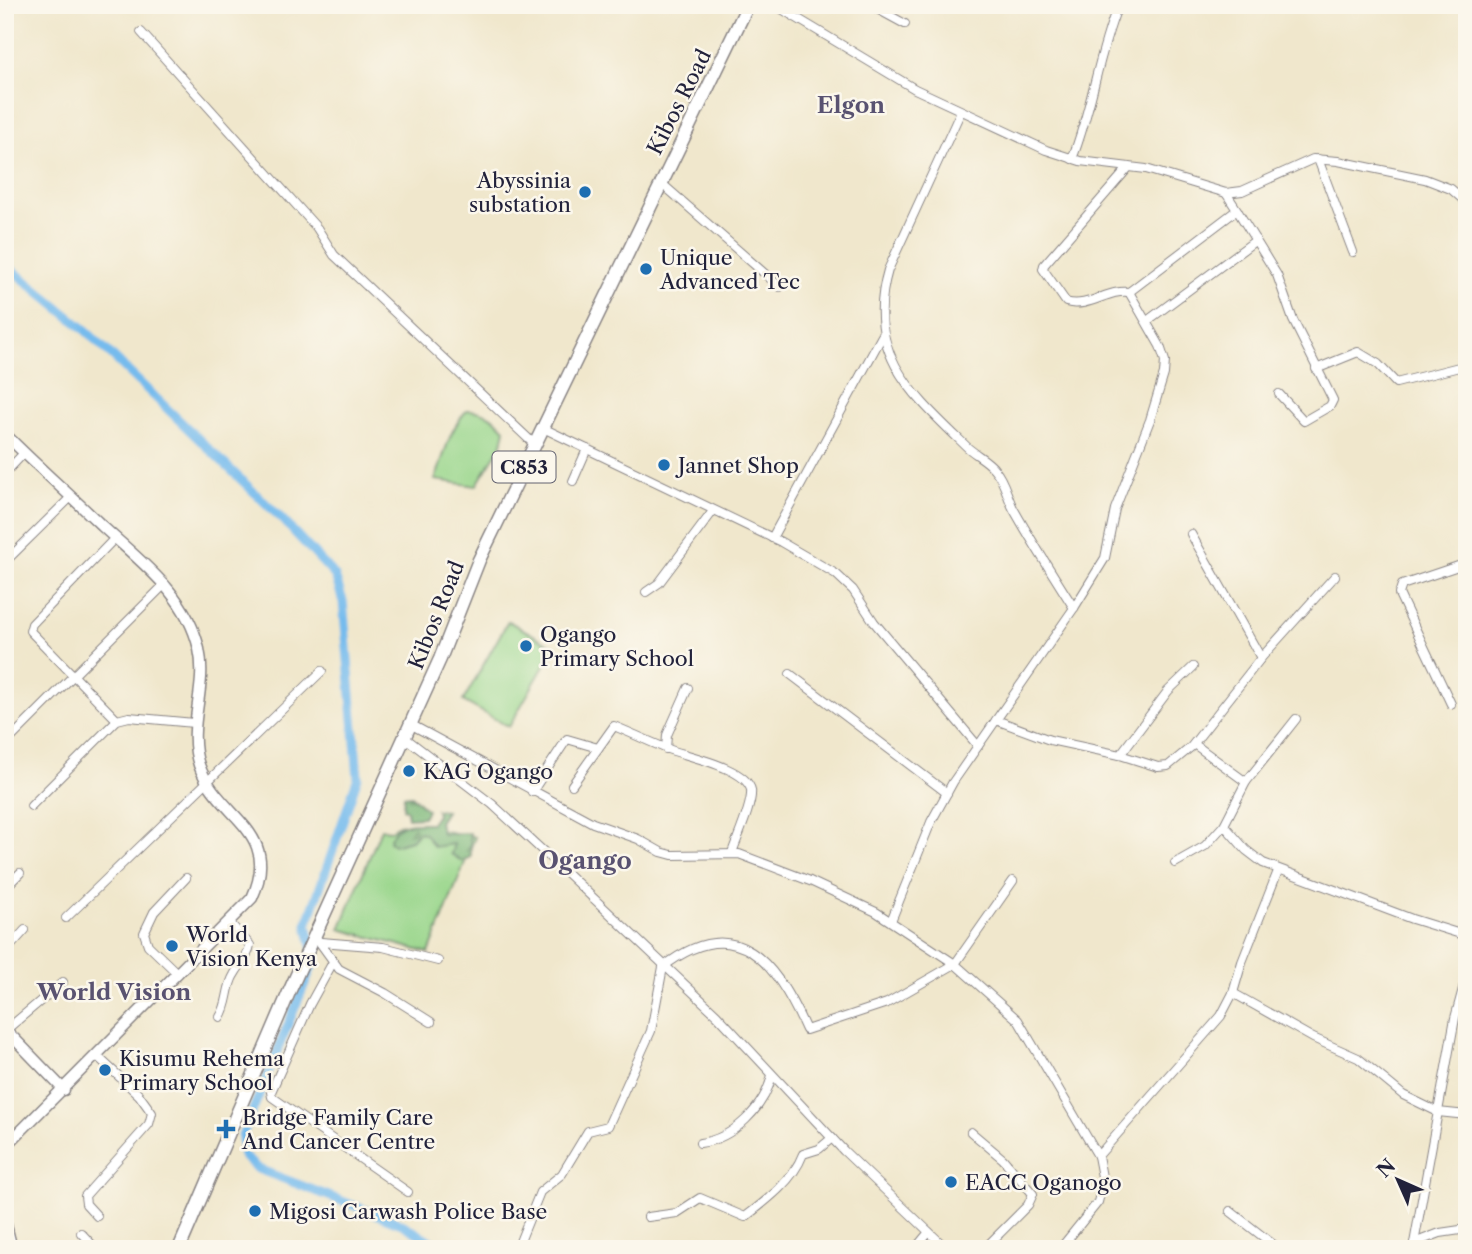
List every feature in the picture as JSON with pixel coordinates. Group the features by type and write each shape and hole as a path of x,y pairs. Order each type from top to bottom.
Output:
{"main road":[{"name":"Kibos Road","path":"178,1249 306,957 317,938 479,560 748,5"}],"street":[{"path":"775,5 915,89 1072,159 1129,167 1226,193 1242,191 1294,166 1318,159 1425,179 1451,189 1467,203"},
{"path":"870,5 905,24"},
{"path":"1072,159 1088,120 1093,82 1117,8"},
{"path":"141,32 317,228 334,255 535,445"},
{"path":"961,111 888,270 880,296 882,335 894,365 917,395 975,455 996,470 1020,519 1074,608"},
{"path":"1318,159 1353,252"},
{"path":"1129,167 1044,269 1062,299 1072,304 1129,292 1237,210"},
{"path":"660,182 780,287"},
{"path":"1226,193 1277,275 1316,369 1332,394 1330,406 1304,421 1279,394"},
{"path":"1147,321 1256,240"},
{"path":"891,921 920,847 947,793 1074,608 1105,558 1115,509 1150,420 1164,374 1165,361 1147,321 1129,292"},
{"path":"772,538 882,335"},
{"path":"1316,369 1358,352 1378,364 1396,383 1467,365"},
{"path":"543,428 802,552 853,590 874,622 978,746"},
{"path":"5,434 165,584 193,627 200,653 201,675 194,723 195,748 206,779 253,836 260,857 261,878 252,898 5,1147"},
{"path":"573,481 587,449"},
{"path":"5,473 24,453"},
{"path":"5,562 71,497"},
{"path":"646,592 659,583 713,510"},
{"path":"1191,534 1261,658"},
{"path":"116,538 30,628 33,636 117,720"},
{"path":"1451,704 1399,594 1402,585 1467,563"},
{"path":"996,720 1050,740 1120,755 1163,768 1175,762 1194,744 1261,658 1335,576"},
{"path":"5,744 165,584"},
{"path":"1120,755 1162,698 1193,667"},
{"path":"66,918 206,779 322,671"},
{"path":"790,674 947,793"},
{"path":"666,749 667,735 688,688"},
{"path":"31,806 117,720 130,717 194,723"},
{"path":"1175,863 1205,846 1224,825 1245,782 1296,719"},
{"path":"410,724 532,792 593,823 638,839 661,852 672,855 732,853 761,860 891,921 955,964 1018,1020 1098,1156 1104,1182 1098,1202 1060,1249"},
{"path":"572,785 614,726 666,749 729,771 746,780 751,797 732,853"},
{"path":"404,737 492,804 717,1015 832,1138 947,1249"},
{"path":"532,792 566,739 598,748"},
{"path":"1194,744 1245,782"},
{"path":"1224,825 1246,850 1278,871 1467,936"},
{"path":"1098,1156 1221,1016 1233,993 1242,962 1278,871"},
{"path":"5,888 20,873"},
{"path":"178,974 148,945 144,933 154,912 186,878"},
{"path":"517,1249 544,1187 562,1174 588,1131 608,1126 651,1031 663,967 681,953 724,942 744,947 776,972 806,1030 887,1003 955,964 1013,881"},
{"path":"220,1017 227,1006 233,976 245,960 250,945 229,922"},
{"path":"5,952 25,930"},
{"path":"317,938 383,947 438,961"},
{"path":"317,938 339,969 385,993 431,1022"},
{"path":"333,962 310,1004 271,1092 272,1097 408,1192"},
{"path":"1414,1246 1455,1018 1467,975"},
{"path":"63,982 6,1030 64,1090"},
{"path":"1233,993 1312,1038 1358,1058 1382,1080 1438,1112 1467,1115"},
{"path":"97,1056 139,1095 152,1113 149,1124 85,1196 86,1204 97,1216"},
{"path":"700,1143 717,1138 753,1112 764,1099 772,1075"},
{"path":"971,1132 1003,1159 1032,1194 1028,1205 984,1249"},
{"path":"648,1217 677,1213 700,1199 745,1217 796,1170 803,1154 820,1149 832,1138"},
{"path":"1230,1211 1279,1249"},
{"path":"5,1221 12,1249"},
{"path":"1414,1246 1440,1233 1467,1229"},
{"path":"915,1249 929,1232"},
{"path":"81,1233 96,1249"}],"green space":[{"path":"467,410 484,413 501,424 505,429 502,444 476,486 435,480 451,435"},
{"path":"508,621 555,647 509,727 463,701"},
{"path":"411,795 427,810 423,817 408,818 407,811 403,808 404,796"},
{"path":"436,810 446,811 439,822 442,834 470,833 471,857 462,861 451,854 454,844 434,847 425,834 419,832 411,840 394,845 389,841 401,826 431,823 437,815"},
{"path":"409,824 475,837 429,953 340,929 381,829 392,830 398,825"}],"waterway":[{"path":"5,264 82,327 282,519 335,576 343,601 358,777 307,925 315,959 242,1136 243,1156 258,1169 402,1224 444,1249"}],"place":[{"name":"Abyssinia substation","path":"585,192"},
{"name":"Unique Advanced Tec","path":"646,269"},
{"name":"Jannet Shop","path":"664,465"},
{"name":"Ogango Primary School","path":"526,646"},
{"name":"KAG Ogango","path":"409,771"},
{"name":"World Vision Kenya","path":"172,946"},
{"name":"Kisumu Rehema Primary School","path":"105,1070"},
{"name":"Bridge Family Care And Cancer Centre","path":"226,1129"},
{"name":"EACC Oganogo","path":"951,1182"},
{"name":"Migosi Carwash Police Base","path":"255,1211"}],"district":[{"name":"Elgon","path":"851,105"},
{"name":"Ogango","path":"585,860"},
{"name":"World Vision","path":"114,992"}]}
